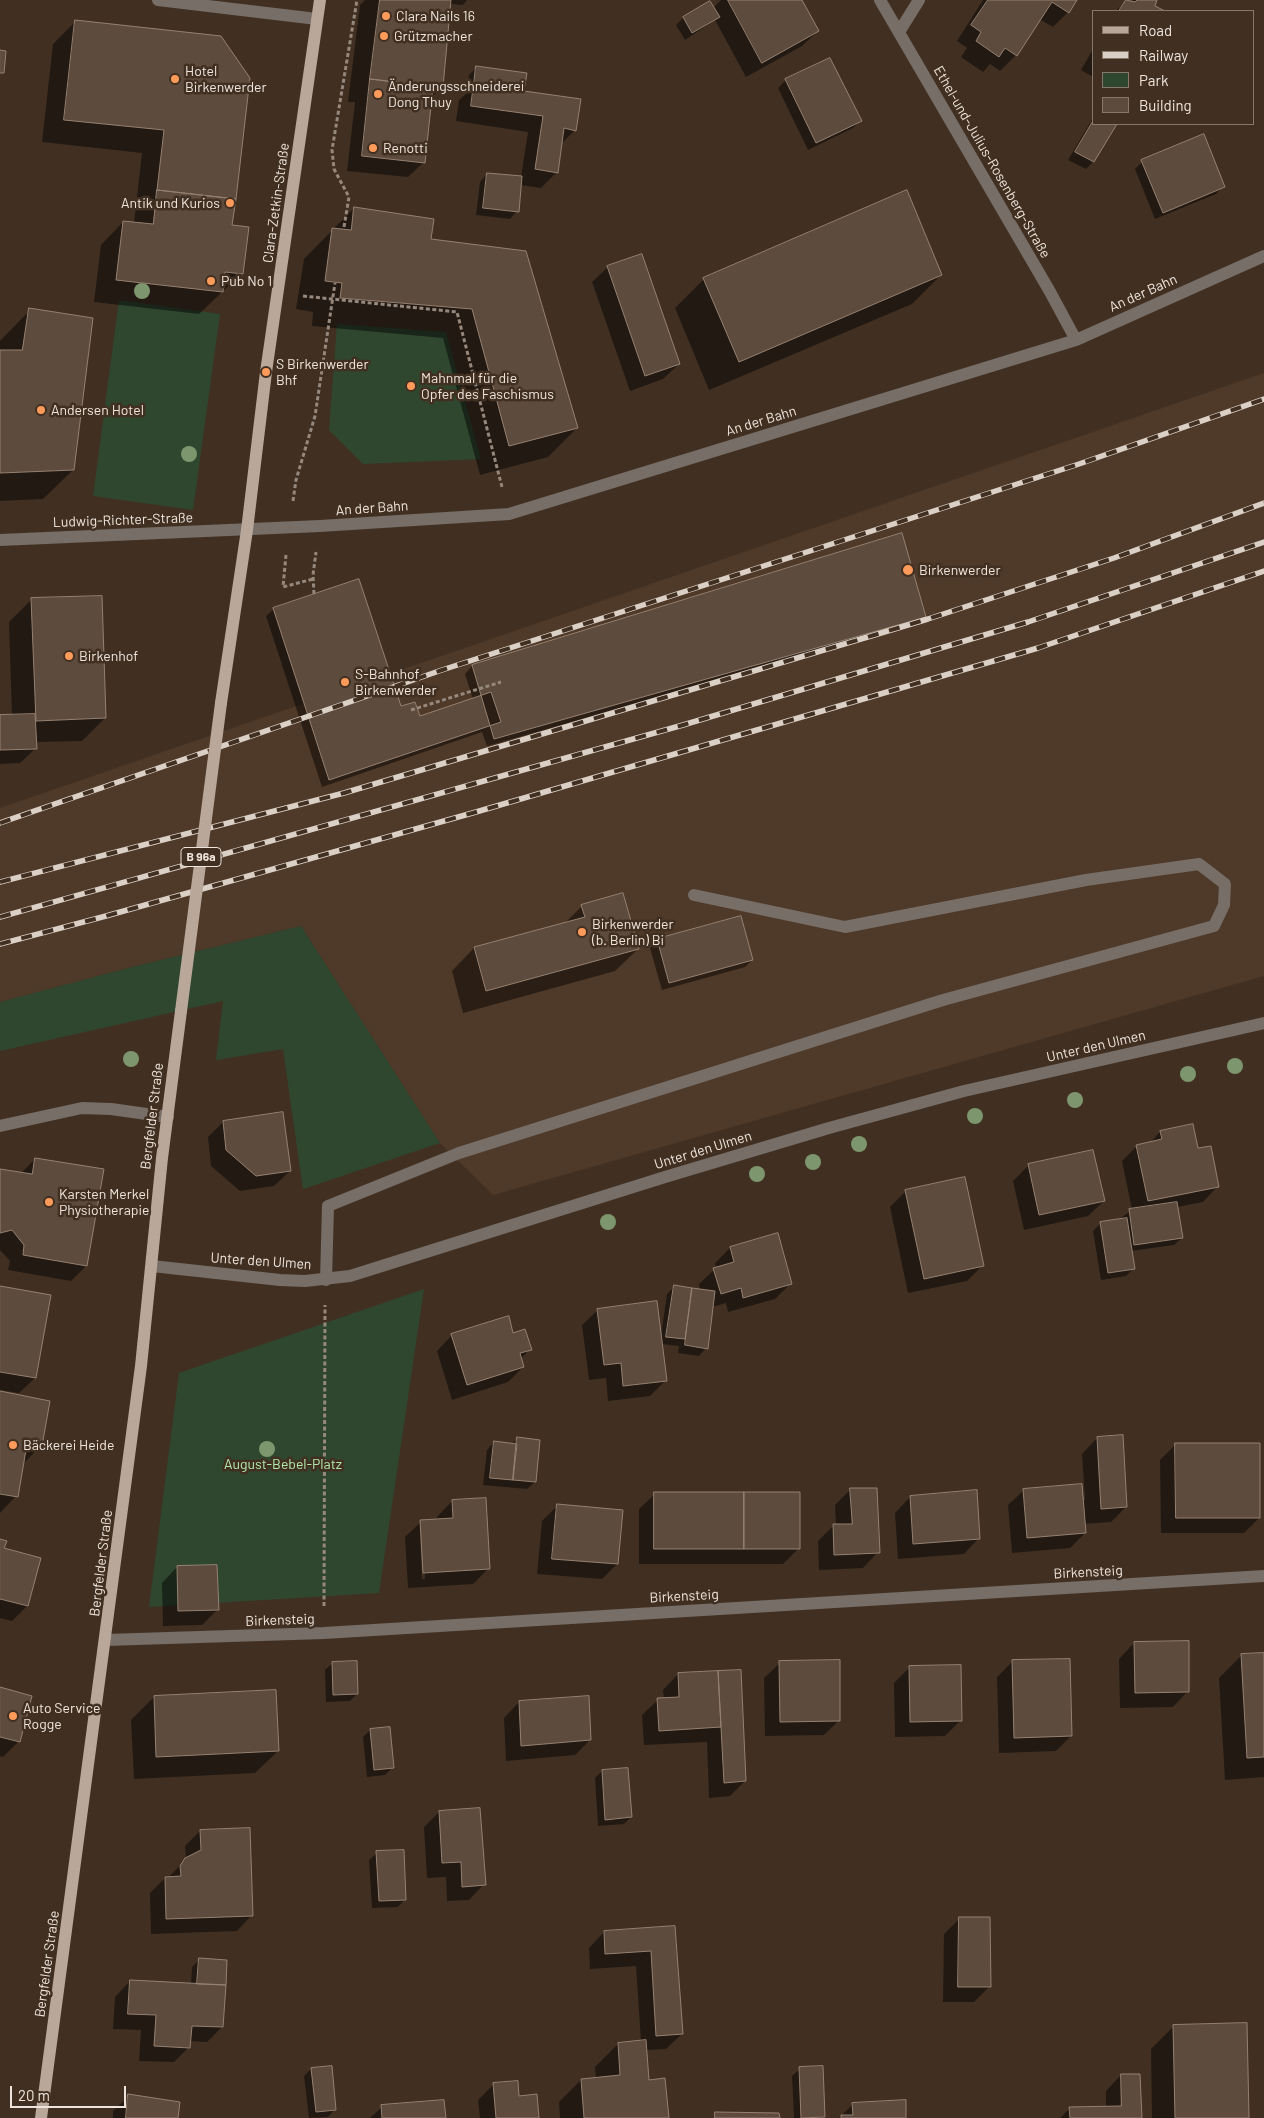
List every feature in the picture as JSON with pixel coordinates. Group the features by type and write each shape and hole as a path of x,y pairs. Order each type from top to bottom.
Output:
{"main road":[{"name":"Clara-Zetkin-Straße","path":"247,530 266,372 320,0"},
{"name":"Bergfelder Straße","path":"41,2118 141,1366 181,1010 247,530"}],"street":[{"path":"158,0 317,19"},
{"name":"Ethel-und-Julius-Rosenberg-Straße","path":"880,0 1049,290 1076,340"},
{"path":"899,32 919,0"},
{"name":"An der Bahn","path":"247,530 509,514 1076,340 1264,256"},
{"name":"Ludwig-Richter-Straße","path":"0,540 247,530"},
{"path":"326,1280 328,1206 459,1153 943,1000 1214,926 1224,905 1225,884 1199,864 1086,880 845,928 694,895"},
{"name":"Unter den Ulmen","path":"152,1266 280,1280 326,1280 374,1269 665,1177 964,1091 1264,1023"},
{"path":"0,1126 82,1108 111,1109 168,1117"},
{"name":"Birkensteig","path":"106,1640 324,1633 1264,1576"}],"path":[{"path":"344,227 349,197 334,169 332,150 357,0"},
{"path":"313,579 283,587 296,480 315,416 335,283"},
{"path":"278,294 458,312 509,514"},
{"path":"314,594 313,579 320,526"},
{"path":"411,710 501,682"},
{"path":"324,1633 326,1280"}],"shaded area":[{"path":"1264,373 1264,976 493,1195 440,1143 301,926 132,967 0,1002 0,808"}],"green space":[{"path":"119,300 220,314 193,510 93,496"},
{"path":"337,324 446,332 481,459 363,464 329,430"},
{"path":"301,926 440,1143 303,1189 283,1049 216,1060 223,1001 0,1051 0,1002 132,967"},
{"name":"August-Bebel-Platz","path":"424,1289 379,1593 149,1607 179,1373"}],"building":[{"path":"380,0 451,0 443,87 370,79"},
{"path":"728,0 802,0 819,31 762,63"},
{"path":"988,0 1077,0 1069,13 1052,2 1017,56 1005,48 999,57 976,41 981,32 971,25"},
{"path":"1126,0 1135,2 1137,0 1157,0 1155,6 1163,10 1120,10"},
{"path":"710,1 720,17 692,33 683,17"},
{"path":"75,20 221,36 250,78 236,199 157,190 164,130 64,120"},
{"path":"0,50 6,51 4,73 0,73"},
{"path":"830,58 862,121 816,143 785,79"},
{"path":"476,66 527,73 524,91 474,84"},
{"path":"370,79 433,87 425,163 362,156"},
{"path":"474,84 581,99 576,131 564,128 558,173 535,169 543,116 471,106"},
{"path":"1092,123 1092,125 1116,125 1094,162 1075,152"},
{"path":"1204,134 1225,187 1163,213 1141,160"},
{"path":"487,173 522,176 519,212 483,208"},
{"path":"157,190 236,199 232,225 249,227 243,274 225,272 223,292 116,280 123,221 153,224"},
{"path":"907,190 942,275 739,362 703,278"},
{"path":"354,207 434,219 431,239 526,251 578,428 509,446 472,309 340,298 342,283 325,281 332,228 351,230"},
{"path":"642,254 680,364 645,376 607,266"},
{"name":"Andersen Hotel","path":"29,308 93,318 74,470 0,473 0,350 22,350"},
{"path":"902,533 926,617 494,739 472,665"},
{"name":"S-Bahnhof Birkenwerder","path":"359,579 401,706 415,702 420,716 491,692 501,722 329,780 273,608"},
{"name":"Birkenhof","path":"102,596 106,718 36,721 31,598"},
{"path":"35,714 37,749 0,750 0,715"},
{"name":"Birkenwerder (b. Berlin) Bi","path":"623,893 639,949 486,991 474,947 585,917 581,905"},
{"path":"741,916 753,960 669,983 657,939"},
{"path":"283,1112 291,1171 256,1176 226,1150 223,1121"},
{"path":"1193,1124 1198,1148 1211,1146 1219,1187 1148,1201 1136,1145 1162,1139 1160,1131"},
{"path":"1093,1150 1105,1201 1039,1215 1028,1164"},
{"name":"Karsten Merkel Physiotherapie","path":"35,1158 104,1169 87,1266 23,1255 24,1245 12,1230 0,1233 0,1169 32,1174"},
{"path":"965,1177 984,1266 924,1279 905,1190"},
{"path":"1177,1202 1183,1238 1134,1245 1129,1209"},
{"path":"1127,1218 1135,1269 1108,1273 1100,1222"},
{"path":"778,1233 792,1284 743,1298 741,1288 721,1294 713,1268 734,1262 730,1247"},
{"path":"674,1285 692,1288 685,1339 666,1337"},
{"path":"0,1286 51,1295 36,1378 0,1372"},
{"path":"692,1288 715,1291 708,1349 685,1345"},
{"path":"657,1301 667,1381 623,1386 621,1363 604,1365 597,1309"},
{"path":"509,1316 513,1333 525,1329 532,1350 520,1353 524,1367 467,1385 451,1334"},
{"name":"Bäckerei Heide","path":"0,1391 50,1401 42,1446 27,1444 18,1497 0,1494"},
{"path":"1123,1435 1127,1507 1101,1509 1097,1437"},
{"path":"517,1437 540,1440 536,1482 513,1480"},
{"path":"494,1441 517,1444 513,1480 490,1478"},
{"path":"1175,1443 1260,1443 1260,1518 1176,1518"},
{"path":"1082,1484 1086,1533 1027,1538 1023,1489"},
{"path":"850,1488 877,1488 880,1553 834,1555 833,1524 852,1524"},
{"path":"977,1490 980,1539 913,1544 910,1496"},
{"path":"654,1492 744,1492 744,1549 654,1549"},
{"path":"744,1492 800,1492 800,1549 744,1549"},
{"path":"486,1498 490,1569 423,1573 420,1520 453,1518 452,1500"},
{"path":"557,1504 623,1510 618,1564 552,1559"},
{"path":"0,1539 7,1541 4,1548 41,1558 28,1606 0,1599"},
{"path":"217,1565 219,1610 178,1611 177,1566"},
{"path":"1189,1641 1189,1692 1135,1693 1134,1642"},
{"path":"1264,1653 1264,1757 1247,1758 1241,1654"},
{"path":"1070,1659 1072,1736 1014,1738 1012,1660"},
{"path":"840,1660 840,1721 780,1722 779,1661"},
{"path":"357,1661 358,1694 333,1695 332,1662"},
{"path":"961,1665 962,1721 910,1722 909,1666"},
{"path":"741,1670 746,1781 724,1783 718,1671"},
{"path":"718,1671 721,1727 659,1731 657,1698 679,1697 678,1673"},
{"name":"Auto Service Rogge","path":"0,1687 32,1696 20,1742 0,1737"},
{"path":"276,1690 279,1751 156,1757 154,1696"},
{"path":"589,1696 591,1740 521,1746 519,1701"},
{"path":"390,1727 394,1768 374,1770 370,1729"},
{"path":"628,1768 632,1817 605,1820 602,1770"},
{"path":"480,1808 486,1885 462,1887 461,1862 442,1863 439,1811"},
{"path":"250,1828 253,1916 166,1919 165,1877 181,1876 180,1866 185,1858 201,1850 200,1830"},
{"path":"404,1850 406,1900 379,1901 376,1851"},
{"path":"959,1917 990,1917 991,1987 958,1987"},
{"path":"675,1926 683,2034 656,2036 651,1951 605,1954 604,1931"},
{"path":"199,1958 227,1960 226,1985 197,1984"},
{"path":"130,1980 226,1985 223,2027 192,2026 190,2048 154,2046 156,2015 128,2014"},
{"path":"1247,2023 1249,2118 1175,2118 1173,2025"},
{"path":"646,2040 649,2080 665,2078 669,2118 584,2118 581,2079 620,2075 618,2043"},
{"path":"332,2066 336,2110 316,2112 311,2068"},
{"path":"823,2066 825,2117 801,2118 799,2067"},
{"path":"1121,2074 1140,2074 1142,2118 1070,2118 1069,2107 1121,2106"},
{"path":"518,2081 519,2096 537,2094 539,2118 496,2118 493,2083"},
{"path":"128,2094 180,2102 178,2118 126,2118"},
{"path":"444,2100 446,2118 382,2118 381,2105"},
{"path":"906,2100 906,2118 841,2118 841,2115 853,2115 852,2103"},
{"path":"715,2112 779,2113 780,2118 715,2118"}],"railway":[{"path":"0,823 442,670 1079,464 1264,399"},
{"path":"0,882 344,793 928,619 1114,558 1264,503"},
{"path":"0,917 683,725 1028,622 1264,542"},
{"path":"0,944 476,812 1038,648 1264,571"}],"place":[{"name":"Clara Nails 16","path":"386,16"},
{"name":"Grützmacher","path":"384,36"},
{"name":"Hotel Birkenwerder","path":"175,79"},
{"name":"Änderungsschneiderei Dong Thuy","path":"378,94"},
{"name":"Renotti","path":"373,148"},
{"name":"Antik und Kurios","path":"230,203"},
{"name":"Pub No 1","path":"211,281"},
{"name":"S Birkenwerder Bhf","path":"266,372"},
{"name":"Mahnmal für die Opfer des Faschismus","path":"411,386"},
{"name":"Andersen Hotel","path":"41,410"},
{"name":"Birkenwerder","path":"908,570"},
{"name":"Birkenhof","path":"69,656"},
{"name":"S-Bahnhof Birkenwerder","path":"345,682"},
{"name":"Birkenwerder (b. Berlin) Bi","path":"582,932"},
{"name":"Karsten Merkel Physiotherapie","path":"49,1202"},
{"name":"Bäckerei Heide","path":"13,1445"},
{"name":"Auto Service Rogge","path":"13,1716"}]}
